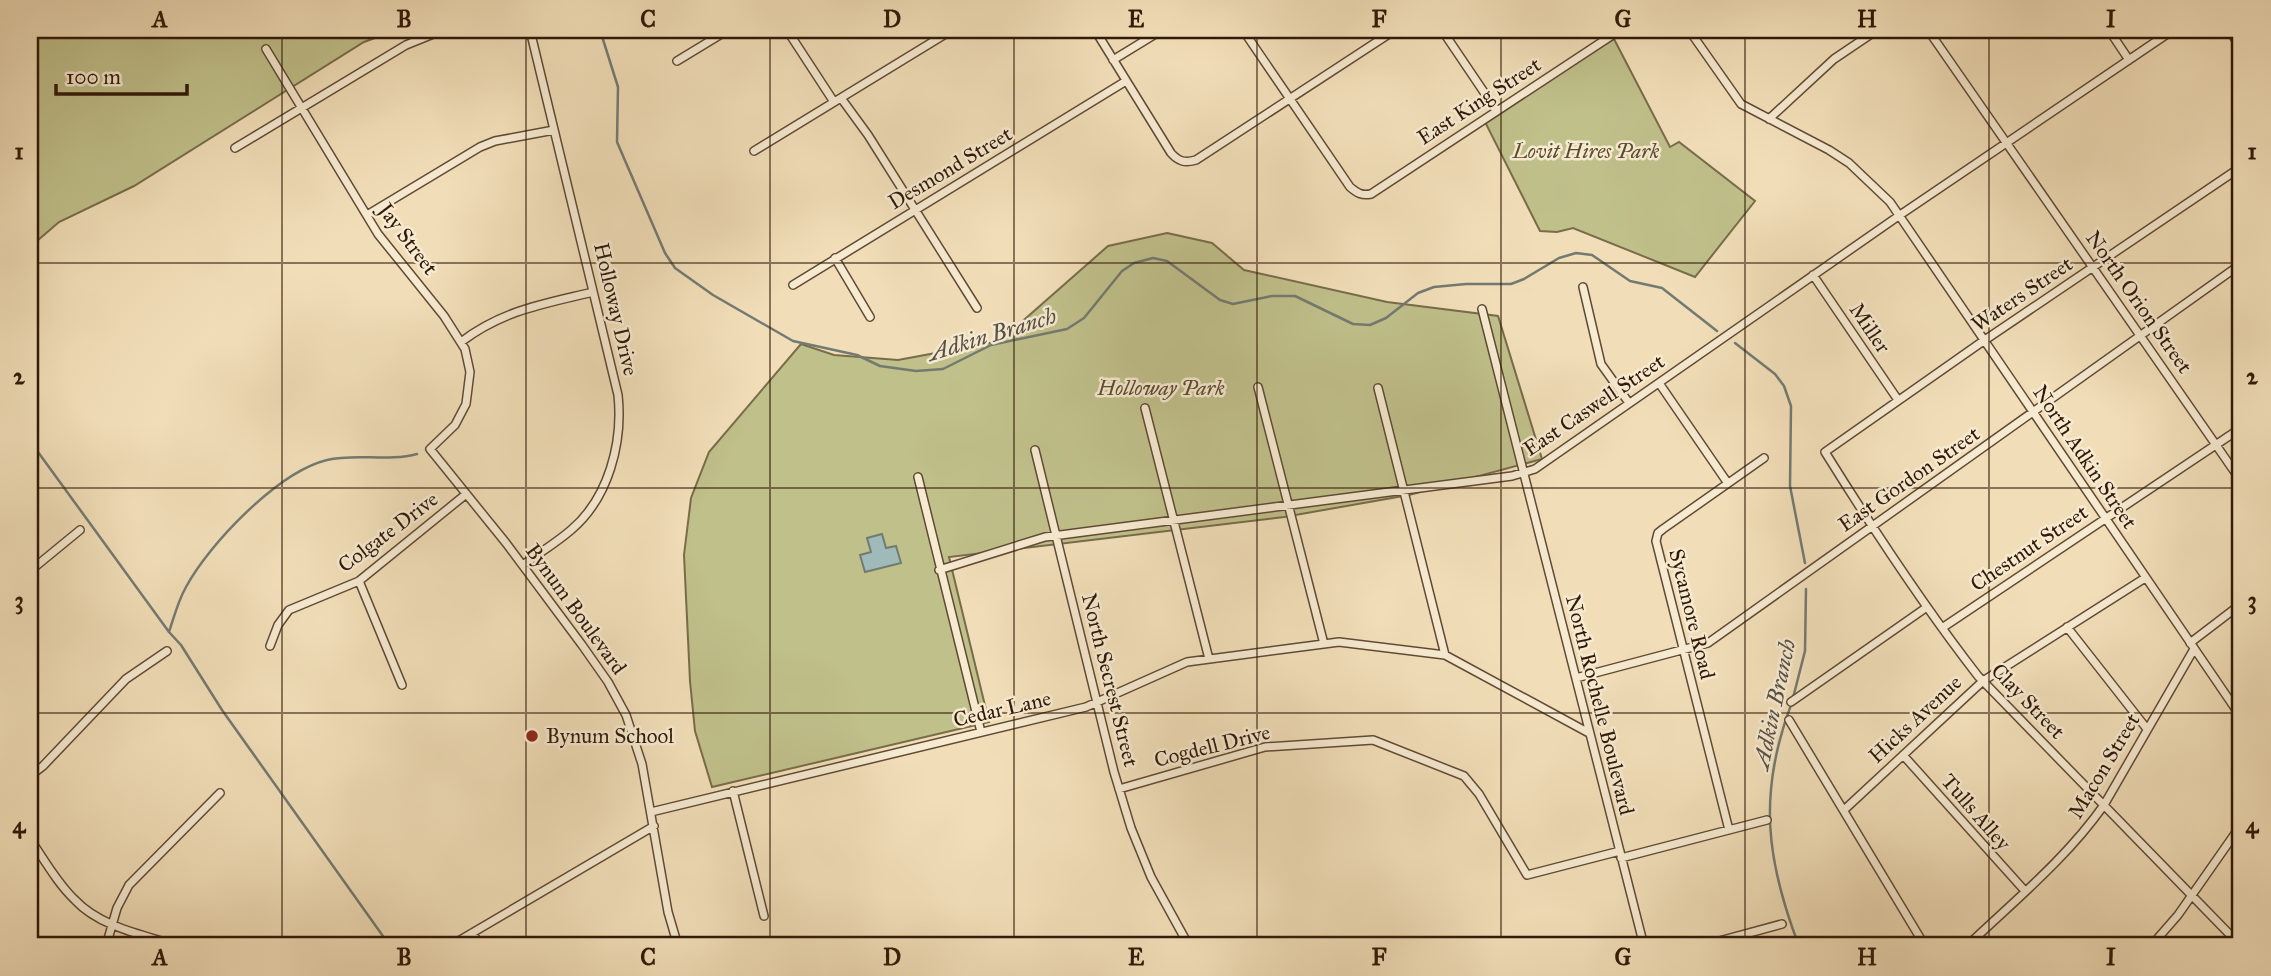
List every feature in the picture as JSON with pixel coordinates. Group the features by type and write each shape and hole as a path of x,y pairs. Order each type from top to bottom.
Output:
{"street":[{"path":"235,148 406,45 443,30"},
{"name":"Holloway Drive","path":"523,565 579,522 597,496 614,457 618,436 618,395 530,30"},
{"path":"677,61 728,30"},
{"path":"787,30 838,100 868,135 977,308"},
{"path":"754,151 952,30"},
{"path":"1095,30 1171,153 1176,159 1186,162 1196,160 1395,30"},
{"path":"1113,60 1163,30"},
{"path":"1243,30 1289,99"},
{"path":"1442,30 1496,110"},
{"name":"East King Street","path":"1289,99 1356,192 1371,194 1620,30"},
{"name":"North Adkin Street","path":"1689,30 1741,104 1849,163 1883,194 1900,215 2241,717"},
{"path":"1769,119 1834,59 1877,30"},
{"name":"North Orion Street","path":"1928,30 2241,481"},
{"path":"2109,30 2129,60"},
{"name":"East Caswell Street","path":"939,570 1055,535 1512,476 1535,469 1900,215 2174,30"},
{"path":"2229,30 2241,48"},
{"name":"Jay Street","path":"266,49 386,245 426,293 461,342 470,365 468,396 455,425 430,449"},
{"name":"Desmond Street","path":"793,285 1126,81"},
{"path":"367,215 480,147 495,141 554,130"},
{"name":"Waters Street","path":"1825,452 2241,167"},
{"path":"835,258 870,317"},
{"name":"East Gordon Street","path":"1576,678 1708,643 2241,264"},
{"name":"Miller","path":"1813,275 1898,400"},
{"path":"1583,287 1601,364 1629,403"},
{"path":"461,342 487,323 507,314 593,292"},
{"name":"North Rochelle Boulevard","path":"1482,309 1644,946"},
{"path":"1659,383 1727,482"},
{"path":"1258,387 1324,643"},
{"path":"1378,388 1445,655"},
{"path":"1144,408 1209,659"},
{"name":"Chestnut Street","path":"1942,628 2241,428"},
{"name":"Bynum Boulevard","path":"430,449 523,565 589,654 626,715 642,764 651,812"},
{"name":"North Secrest Street","path":"1035,450 1131,828 1151,877 1189,946"},
{"name":"Clay Street","path":"1825,452 1927,607 1983,681 2241,946"},
{"name":"Sycamore Road","path":"1729,830 1656,541 1663,528 1764,458"},
{"path":"918,477 981,732"},
{"name":"Colgate Drive","path":"270,646 278,625 289,610 359,581 465,495"},
{"path":"30,571 80,530"},
{"name":"Hicks Avenue","path":"1843,810 1983,681 2146,578"},
{"path":"359,581 402,685"},
{"name":"Macon Street","path":"1966,946 2078,839 2104,805 2192,646 2241,604"},
{"path":"1791,702 1927,607"},
{"path":"2067,626 2147,729"},
{"name":"Cedar Lane","path":"651,812 1086,707 1187,662 1324,643 1339,642 1445,655 1589,733"},
{"path":"30,776 43,766 126,680 167,651"},
{"path":"1789,720 1925,946"},
{"name":"Cogdell Drive","path":"1119,789 1265,747 1373,740 1464,776 1479,794 1527,875 1620,854"},
{"name":"Tulls Alley","path":"1903,755 2025,891"},
{"path":"733,791 764,916"},
{"path":"106,946 117,908 129,885 220,793"},
{"path":"651,812 668,912 678,946"},
{"path":"1620,854 1767,820"},
{"path":"2151,946 2174,921 2241,825"},
{"path":"450,946 654,826"},
{"path":"30,839 75,900 92,914 112,925 178,946"},
{"path":"1701,946 1782,924"},
{"path":"472,933 481,946"}],"green space":[{"path":"30,30 397,30 364,42 134,186 59,222 30,247"},
{"name":"Lovit Hires Park","path":"1614,39 1670,147 1679,142 1755,201 1695,277 1573,228 1557,232 1540,231 1483,118"},
{"name":"Holloway Park","path":"1167,233 1212,243 1244,270 1387,302 1498,316 1542,459 1409,495 1284,517 949,557 989,722 712,787 695,731 684,555 691,498 709,452 801,344 834,355 898,360 1000,341 1108,246"}],"water":[{"path":"882,534 886,548 896,546 901,563 865,572 860,555 871,552 867,538"}],"waterway":[{"name":"Adkin Branch","path":"600,30 618,87 617,142 665,253 675,268 713,295 793,341 857,355 880,366 916,371 943,369 991,345 1067,329 1084,318 1122,271 1134,263 1153,258 1167,261 1220,300 1233,304 1272,296 1295,296 1353,324 1370,325 1386,318 1418,293 1434,287 1511,284 1559,258 1576,253 1592,255 1630,281 1662,288 1717,331"},
{"name":"Adkin Branch","path":"1735,343 1775,374 1784,386 1791,406 1790,486 1805,563"},
{"path":"30,441 181,645 222,710 390,946"},
{"path":"169,632 183,592 197,570 228,531 267,494 308,467 327,460 417,454"},
{"name":"Adkin Branch","path":"1793,698 1805,651 1806,589"},
{"name":"Adkin Branch","path":"1791,705 1774,768 1770,826 1779,884 1799,946"}],"place":[{"name":"Bynum School","path":"532,736"}]}
